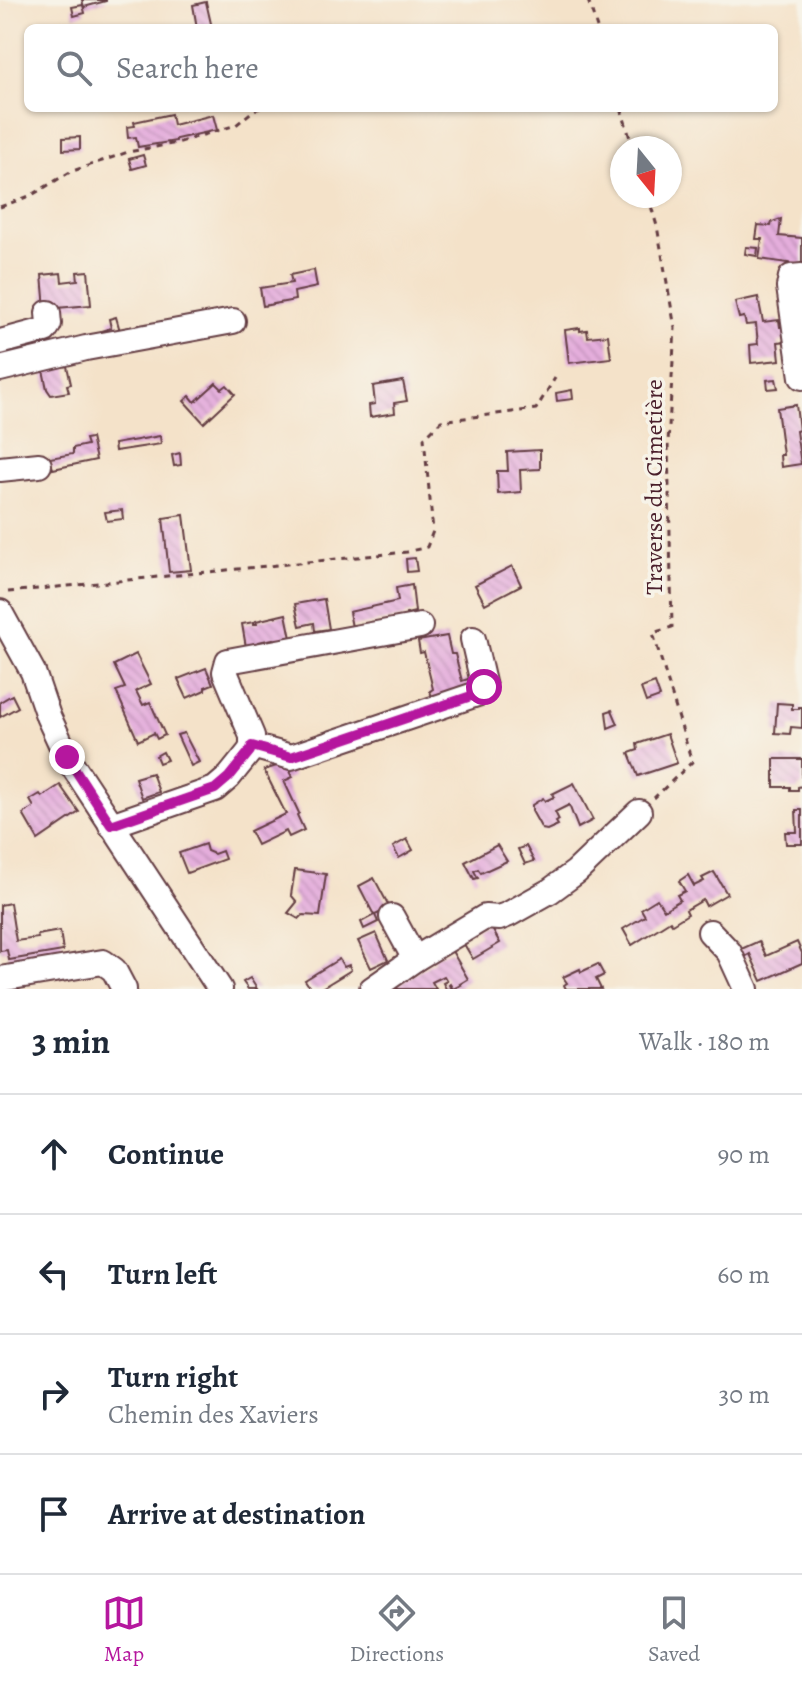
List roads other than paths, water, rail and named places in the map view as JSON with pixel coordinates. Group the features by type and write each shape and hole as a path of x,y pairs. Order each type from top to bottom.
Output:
{"street":[{"path":"802,276 791,277 789,287 802,377"},
{"path":"0,342 45,330 49,324 48,313"},
{"path":"0,369 86,348 233,321"},
{"path":"0,469 39,465"},
{"path":"0,612 33,672 48,716 67,757 220,989"},
{"path":"111,825 215,789 250,751 252,736 225,672 228,661 420,626"},
{"path":"252,746 291,757 480,693 484,687 473,639"},
{"path":"372,989 485,917 499,918 509,914 550,891 576,872 639,812"},
{"path":"392,917 415,959"},
{"path":"710,932 729,952 746,989"},
{"path":"0,979 103,962 114,970 124,989"}]}
